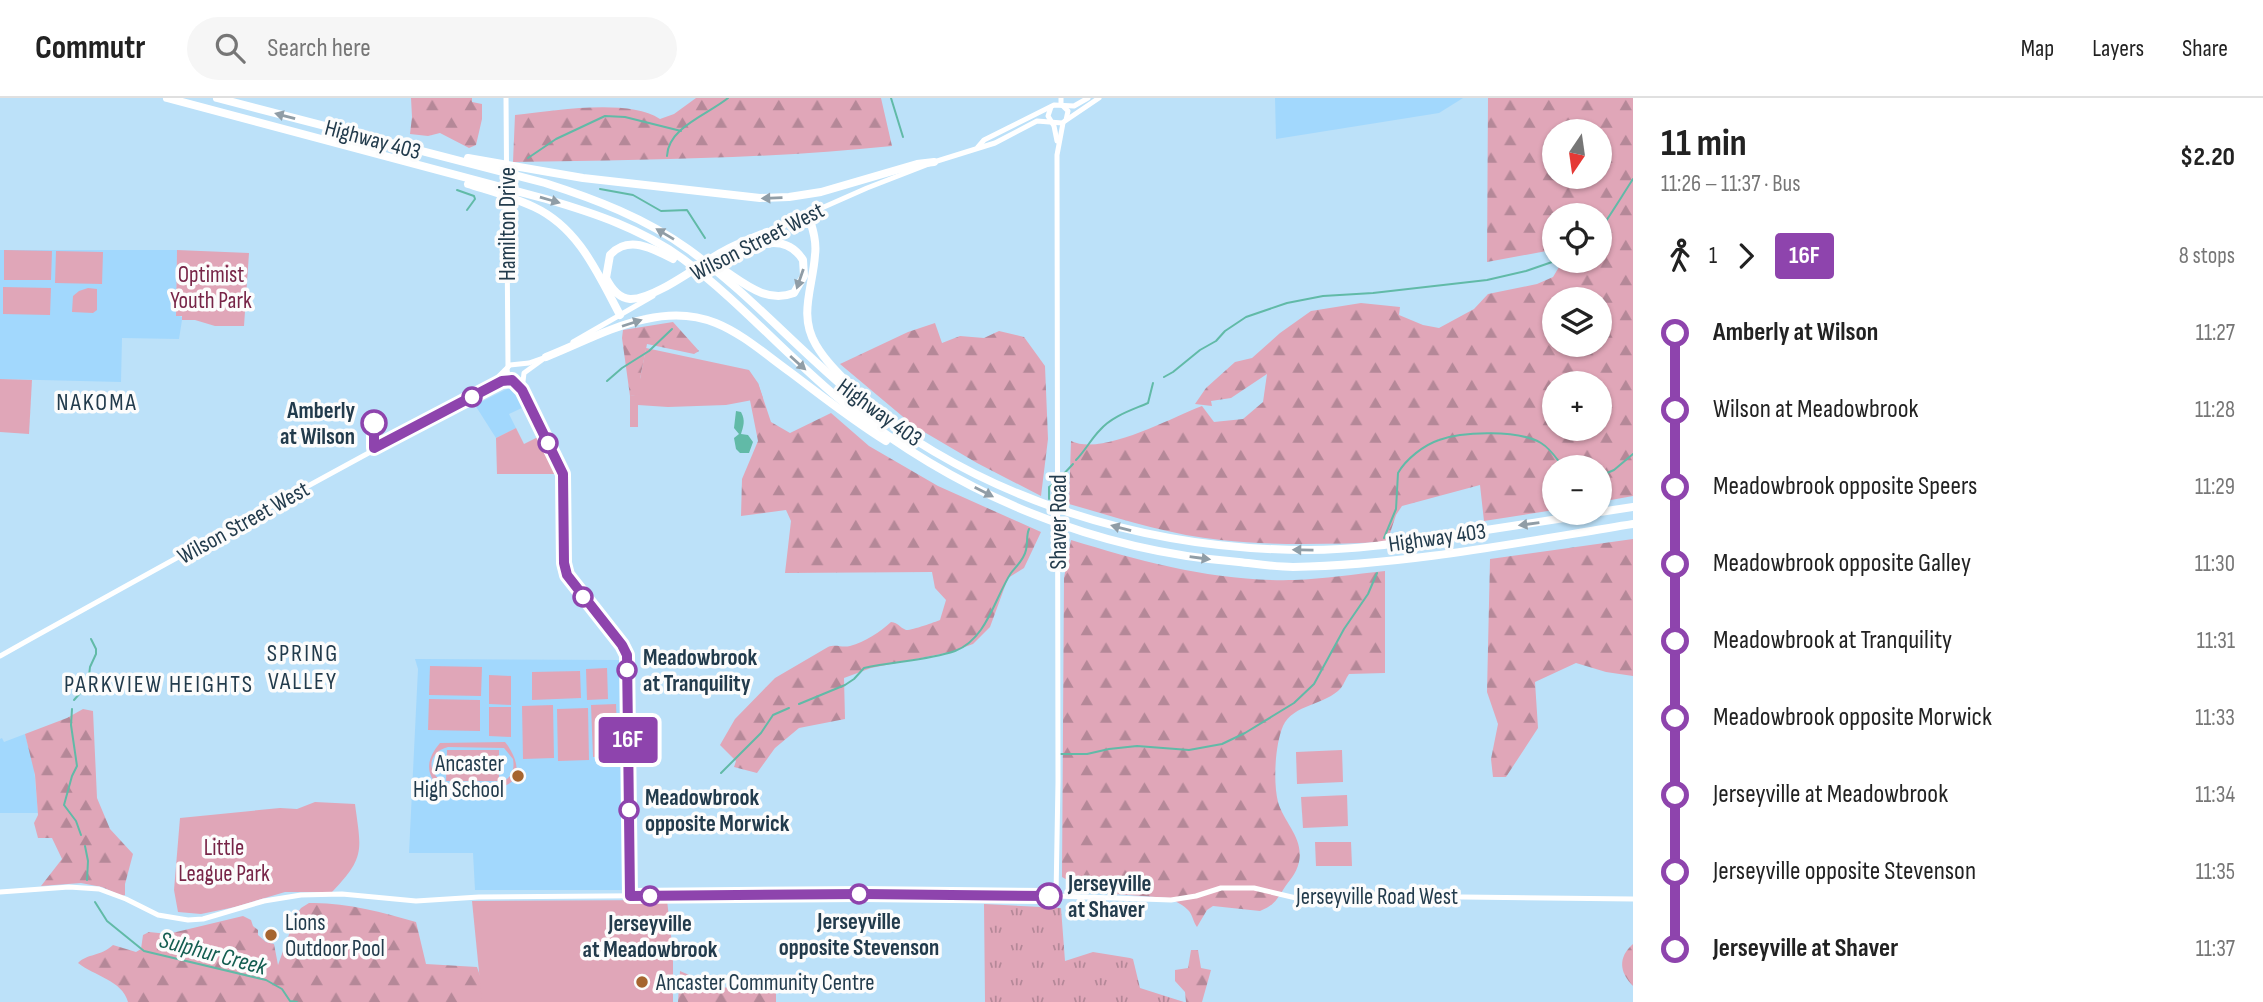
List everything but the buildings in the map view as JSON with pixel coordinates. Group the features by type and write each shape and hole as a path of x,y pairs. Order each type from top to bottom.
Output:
{"highway":[{"name":"Highway 403","path":"167,98 546,199 591,212 634,230 681,258 867,421 948,474 1043,519 1114,541 1164,553 1211,560 1291,567 1387,561 1633,524"},
{"name":"Highway 403","path":"217,98 545,183 594,199 643,222 687,248 730,282 814,361 860,400 906,433 1005,487 1081,517 1169,540 1212,546 1308,550 1376,546 1542,521"},
{"path":"410,148 583,178 760,198 821,192 917,164 934,162"},
{"path":"413,164 536,207 553,218 586,253 620,315"},
{"path":"808,213 816,249 806,308 815,343 838,373 860,395 948,458"},
{"path":"767,232 724,254 681,279 632,299 615,292 606,278 610,255 615,249 635,243 648,247 680,262 768,336"},
{"path":"687,248 755,290 775,297 794,293 804,276 803,260 789,244 773,242 724,254"},
{"path":"546,357 627,324 647,319 666,316 701,319 738,333 858,423 908,454 948,474"},
{"name":"Highway 403","path":"1612,510 1633,506"}],"main road":[{"name":"Hamilton Drive","path":"506,98 508,368"},
{"name":"Wilson Street West","path":"978,147 984,140 1057,102 1074,106 1088,98"},
{"path":"1064,122 1099,98"},
{"path":"1057,102 1068,111 1064,122"},
{"name":"Shaver Road","path":"1056,896 1058,147 1053,123 1048,116 1057,102"},
{"name":"Wilson Street West","path":"767,232 934,162 995,143 1037,121 1064,122"},
{"name":"Shaver Road","path":"1058,147 1064,122"},
{"name":"Wilson Street West","path":"523,375 546,357 681,279"},
{"path":"508,350 523,368 522,390"},
{"name":"Wilson Street West","path":"517,364 546,357"},
{"path":"517,364 508,368 507,375 522,390 563,474 564,563 567,575 627,655 630,896"},
{"name":"Wilson Street West","path":"487,388 508,368"},
{"path":"511,380 523,375"},
{"name":"Wilson Street West","path":"0,656 374,448 487,388 511,380"},
{"name":"Jerseyville Road West","path":"0,892 69,887 99,889 158,915 188,920 203,919 264,901 301,895 342,894 416,901 479,897 862,894 1171,900 1196,897 1221,888 1254,888 1296,898 1633,899"}],"shaded area":[{"path":"1275,98 1463,98 1439,113 1276,139"},
{"path":"0,250 177,250 176,315 182,317 179,339 122,338 121,382 0,379"},
{"path":"513,386 526,406 509,414 516,428 496,438 475,405"},
{"path":"736,411 741,412 743,418 741,434 748,435 753,442 749,453 740,453 736,449 734,438 739,434 734,428"},
{"name":"Ancaster High School","path":"415,659 622,660 623,890 475,890 473,853 409,853 418,669"},
{"path":"25,734 34,767 38,813 0,813 0,739 4,742"}],"green space":[{"path":"411,98 472,98 472,102 482,104 482,119 476,145 469,148 440,133 428,136 410,134"},
{"path":"696,98 881,98 892,146 750,156 513,162 515,115 610,107 646,113 660,119 674,114"},
{"path":"1488,98 1633,98 1633,496 1612,500 1612,455 1542,455 1542,512 1484,521 1480,485 1402,506 1387,542 1324,544 1202,538 1069,504 1071,441 1100,444 1118,440 1202,406 1214,422 1243,419 1263,402 1267,374 1231,398 1211,401 1212,406 1195,404 1206,388 1235,362 1252,358 1280,333 1311,311 1361,303 1400,307 1399,315 1439,328 1474,309 1488,294 1537,284 1553,277 1555,273 1612,273 1612,203 1542,203 1542,252 1487,262"},
{"path":"4,250 52,251 51,280 4,280"},
{"name":"Optimist Youth Park","path":"177,250 249,253 244,326 215,326 195,320 182,320 182,316 176,316"},
{"path":"56,251 103,252 102,284 55,283"},
{"path":"3,287 51,288 50,315 3,314"},
{"path":"88,288 97,289 97,310 93,313 72,312 73,296"},
{"path":"673,322 699,351 694,354 647,344 640,379 640,395 630,396 623,330"},
{"path":"935,323 942,343 960,336 984,338 999,331 1024,337 1045,366 1048,439 1041,496 914,426 840,364 908,332"},
{"path":"646,348 749,370 758,383 763,398 726,405 638,405 638,427 630,427 630,396 640,394"},
{"path":"0,379 32,380 29,434 0,432"},
{"path":"746,380 758,383 771,422 790,433 831,413 869,446 938,486 1041,532 1024,568 1008,578 990,627 973,644 951,652 871,668 844,678 845,719 799,728 775,748 757,773 734,767 736,761 720,745 735,719 775,678 828,647 861,642 891,622 908,630 940,620 946,600 935,588 932,572 785,573 791,521 786,510 741,516 742,479 758,441"},
{"path":"516,428 524,444 540,436 558,474 497,474 496,438"},
{"path":"1633,539 1633,676 1606,672 1576,663 1535,682 1538,728 1506,777 1493,777 1491,759 1498,724 1487,692 1490,559"},
{"path":"1071,540 1153,563 1237,578 1294,580 1385,571 1385,673 1349,674 1335,694 1294,713 1280,734 1275,774 1276,794 1300,853 1294,874 1278,897 1264,909 1260,911 1213,906 1207,910 1197,927 1187,909 1169,898 1088,892 1062,877 1064,578"},
{"path":"430,666 482,667 481,696 429,695"},
{"path":"607,668 608,699 587,700 586,669"},
{"path":"580,671 581,698 532,700 532,672"},
{"path":"489,675 511,676 511,705 489,704"},
{"path":"429,699 480,700 480,731 428,730"},
{"path":"616,704 618,756 593,757 591,705"},
{"path":"553,705 554,758 523,759 522,706"},
{"path":"489,707 511,707 511,737 489,736"},
{"path":"588,708 589,760 558,761 557,709"},
{"path":"83,709 93,711 97,798 110,829 133,854 125,884 125,895 122,896 102,887 81,883 41,886 62,859 52,838 38,838 34,823 38,815 35,775 25,734"},
{"path":"505,742 515,760 514,779 509,784 495,788 440,788 431,777 429,766 432,754 440,743","holes":["448,747 504,748 513,759 513,770 508,778 501,782 491,785 448,784 441,781 433,771 432,759 435,754"]},
{"path":"447,750 499,750 499,781 446,781"},
{"path":"1342,750 1343,782 1297,784 1296,752"},
{"path":"1347,795 1348,826 1303,828 1301,797"},
{"name":"Little League Park","path":"315,802 355,804 359,852 351,870 332,892 285,892 201,914 178,912 174,890 180,818 280,808 297,809"},
{"path":"1315,842 1351,842 1352,866 1316,866"},
{"path":"667,900 673,953 673,1002 482,1002 472,901"},
{"path":"309,903 349,906 416,922 426,964 477,967 489,1002 128,1002 114,983 78,963 113,945 136,952 141,949 143,935 149,932 168,934 243,916 251,920 258,930 258,935 266,942 274,944 278,965 296,915"},
{"path":"984,904 1061,908 1065,961 1093,952 1133,959 1140,988 1184,1002 985,1002"},
{"path":"1633,944 1633,986 1622,965 1625,954"},
{"path":"1191,950 1198,950 1201,968 1211,970 1202,1002 1186,1002 1185,992 1175,981 1175,970 1188,968"},
{"path":"680,971 719,988 776,983 776,1002 678,1002"}],"waterway":[{"path":"667,156 669,146 682,129 728,98"},
{"path":"891,98 903,137"},
{"path":"528,158 556,139 605,116 625,117 681,131"},
{"path":"1612,211 1633,179"},
{"path":"600,189 633,195 661,211 687,210 705,238"},
{"path":"457,190 474,196 475,199 467,210"},
{"path":"1164,377 1246,317 1287,303 1323,296 1487,280 1542,265"},
{"path":"607,381 649,351 672,329"},
{"path":"1076,460 1110,421 1148,403 1153,383"},
{"path":"1384,538 1396,509 1398,473 1427,445 1462,435 1505,434 1541,443 1554,455"},
{"path":"1612,471 1633,454"},
{"path":"1060,478 1073,464"},
{"path":"1049,499 1049,487 1056,482"},
{"path":"799,704 845,685 864,668 933,657 966,645 983,627 1005,583 1024,557 1029,529"},
{"path":"1061,754 1087,754 1137,746 1189,750 1222,744 1245,733 1294,703 1314,684 1344,629 1368,594 1377,573"},
{"path":"74,700 88,684 90,667 96,654 91,639"},
{"path":"721,773 761,733 773,715 789,708"},
{"path":"72,709 71,725 77,766 64,805 76,821 81,835"},
{"name":"Sulphur Creek","path":"85,846 88,861 87,880"},
{"name":"Sulphur Creek","path":"95,902 107,921 144,951 266,980 282,989 290,1001 297,1002"}],"bus line":[{"name":"16F","path":"374,423 374,448 502,381 510,379 522,390 563,474 564,563 567,575 627,655 630,896 1049,896"}],"place":[{"name":"Amberly at Wilson","path":"374,423"},
{"name":"Meadowbrook at Tranquility","path":"627,670"},
{"name":"Ancaster High School","path":"518,776"},
{"name":"Meadowbrook opposite Morwick","path":"629,810"},
{"name":"Jerseyville opposite Stevenson","path":"859,894"},
{"name":"Jerseyville at Meadowbrook","path":"650,896"},
{"name":"Jerseyville at Shaver","path":"1049,896"},
{"name":"Lions Outdoor Pool","path":"271,935"},
{"name":"Ancaster Community Centre","path":"642,982"}],"district":[{"name":"NAKOMA","path":"97,402"},
{"name":"SPRING VALLEY","path":"303,667"},
{"name":"PARKVIEW HEIGHTS","path":"159,684"}]}
